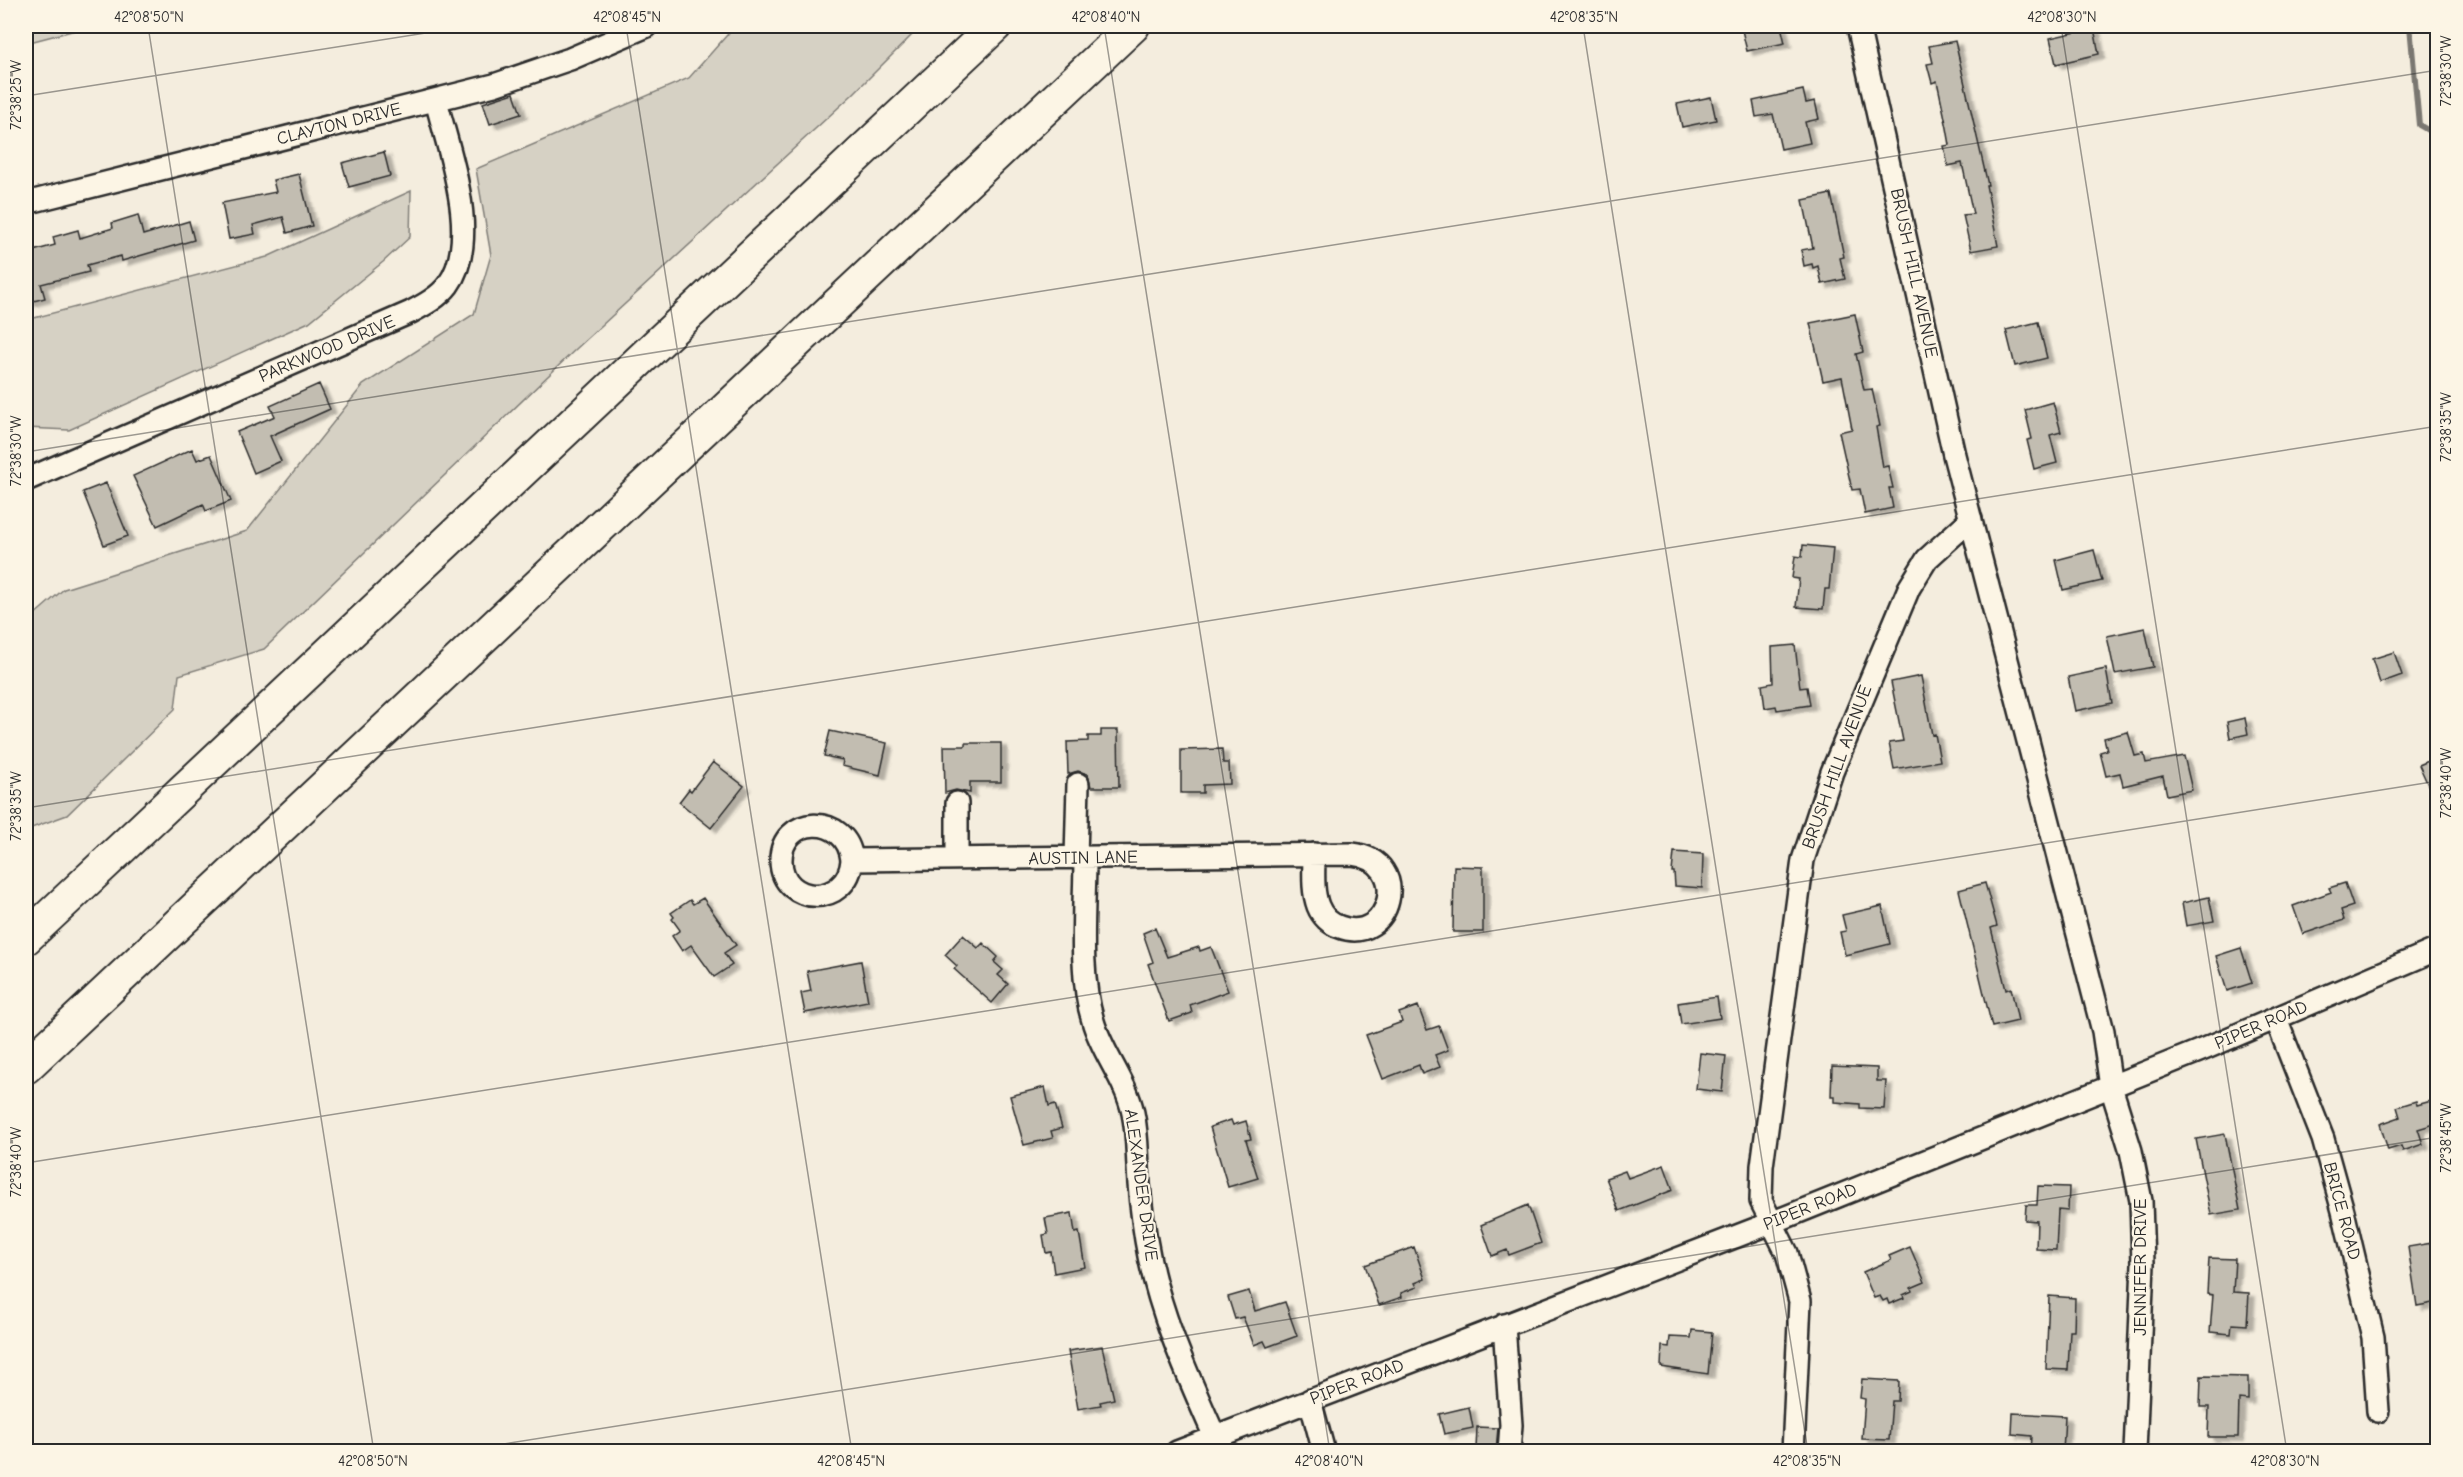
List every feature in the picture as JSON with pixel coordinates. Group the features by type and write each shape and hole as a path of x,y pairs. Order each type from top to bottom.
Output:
{"highway":[{"path":"26,938 995,26"},
{"path":"26,1067 1132,26"}],"street":[{"name":"CLAYTON DRIVE","path":"26,203 436,100 544,69 647,26"},
{"name":"BRUSH HILL AVENUE","path":"1863,27 1946,421 2103,1030 2111,1087"},
{"name":"PARKWOOD DRIVE","path":"26,480 411,312 439,295 455,272 461,256 462,224 459,194 436,100"},
{"name":"BRUSH HILL AVENUE","path":"1793,1452 1800,1301 1787,1253 1761,1201 1762,1166 1803,860 1832,772 1909,588 1927,559 1971,519"},
{"name":"ALEXANDER DRIVE","path":"1078,784 1088,1003 1096,1031 1133,1111 1142,1214 1157,1288 1196,1394 1215,1437"},
{"path":"957,802 957,859"},
{"name":"AUSTIN LANE","path":"852,860 1314,855"},
{"name":"PIPER ROAD","path":"1177,1452 1771,1222 2111,1087 2435,953"},
{"name":"BRICE ROAD","path":"2276,1019 2323,1139 2343,1212 2373,1337 2378,1411"},
{"name":"JENNIFER DRIVE","path":"2111,1087 2133,1159 2143,1222 2144,1264 2135,1452"},
{"path":"1504,1325 1511,1425 1509,1452"},
{"path":"1310,1400 1324,1452"}],"shaded area":[{"path":"26,26 91,26 26,43"},
{"path":"735,26 921,26 852,95 576,349 264,649 179,675 175,709 67,815 26,830 26,622 64,589 247,531 363,385 474,314 491,255 476,169 689,78"},
{"path":"411,191 410,237 309,322 69,430 26,428 26,320 267,257"}],"building":[{"path":"1741,26 1781,26 1785,43 1747,51"},
{"path":"2094,28 2099,54 2056,64 2050,38"},
{"path":"1955,41 1988,185 1986,185 1998,246 1971,251 1963,215 1973,214 1962,163 1948,166 1944,146 1950,145 1947,128 1937,81 1932,83 1927,64 1933,63 1929,46"},
{"path":"1803,90 1806,103 1815,101 1819,119 1805,122 1810,143 1781,149 1773,114 1756,117 1753,101"},
{"path":"514,93 521,114 490,124 483,103"},
{"path":"1711,97 1716,120 1682,127 1677,104"},
{"path":"384,152 390,176 349,187 342,163"},
{"path":"299,174 312,226 287,233 283,217 253,225 255,234 229,239 222,203 276,192 273,180"},
{"path":"1831,194 1844,257 1840,258 1845,279 1822,284 1818,266 1813,268 1812,264 1804,266 1801,250 1813,248 1803,200"},
{"path":"138,215 143,235 189,221 194,240 122,261 121,256 87,265 89,272 41,284 45,298 26,303 26,246 31,246 33,251 55,245 53,237 78,230 80,238 113,228 112,223"},
{"path":"1855,314 1863,352 1856,354 1864,390 1872,389 1880,426 1876,427 1883,467 1888,466 1893,488 1889,488 1893,508 1865,514 1860,489 1852,490 1839,432 1852,429 1842,377 1823,381 1810,323"},
{"path":"2038,322 2047,358 2015,366 2006,330"},
{"path":"319,384 330,409 270,436 281,461 254,473 237,432 275,416 270,406"},
{"path":"2053,402 2061,432 2050,435 2057,463 2034,469 2027,440 2032,439 2025,410"},
{"path":"192,449 197,460 211,455 231,501 206,511 203,504 157,526 133,476"},
{"path":"106,483 128,536 104,545 83,492"},
{"path":"1803,545 1833,548 1829,589 1825,589 1823,609 1796,607 1799,579 1792,578 1795,556 1802,557"},
{"path":"2094,550 2102,581 2063,590 2056,560"},
{"path":"2145,628 2153,667 2115,674 2107,636"},
{"path":"1795,645 1800,688 1807,687 1810,705 1777,710 1776,706 1765,708 1762,685 1773,683 1772,647"},
{"path":"2394,652 2402,675 2380,683 2372,659"},
{"path":"2106,669 2112,703 2075,711 2068,677"},
{"path":"1921,676 1932,735 1935,734 1940,761 1894,769 1889,743 1903,741 1891,682"},
{"path":"2245,718 2248,734 2230,738 2227,722"},
{"path":"1101,730 1118,730 1119,787 1091,787 1088,774 1078,771 1068,774 1067,742 1088,741 1088,736 1101,736"},
{"path":"830,731 887,743 880,775 842,766 843,760 824,756"},
{"path":"2128,732 2135,756 2144,754 2146,763 2184,756 2192,790 2167,795 2163,776 2123,786 2120,773 2106,776 2100,752 2107,750 2104,738"},
{"path":"965,743 1001,743 1001,782 970,782 970,793 956,790 945,793 944,746 965,746"},
{"path":"1222,749 1223,763 1229,763 1230,784 1203,785 1203,793 1181,793 1181,750"},
{"path":"2438,757 2438,807 2419,765"},
{"path":"713,762 744,786 711,828 679,802 689,789 691,791"},
{"path":"1674,852 1703,854 1702,888 1675,886 1674,872 1672,872"},
{"path":"1454,866 1483,867 1483,932 1453,932"},
{"path":"1985,883 1997,926 1991,928 2006,990 2011,988 2018,1021 1992,1027 1959,890"},
{"path":"2345,883 2353,906 2341,910 2344,920 2303,934 2293,906 2331,892 2329,888"},
{"path":"2209,897 2214,921 2186,926 2182,903"},
{"path":"703,898 736,945 724,953 732,965 714,977 691,945 682,951 672,936 680,930 672,919 674,917 671,913 690,900 693,904"},
{"path":"1882,906 1890,944 1845,955 1840,932 1846,931 1842,915"},
{"path":"1155,928 1167,957 1199,947 1200,951 1211,947 1228,991 1190,1005 1192,1013 1169,1021 1148,964 1153,962 1143,933"},
{"path":"963,935 978,948 983,943 998,957 994,962 1003,970 998,975 1008,984 992,1003 954,969 957,966 945,955"},
{"path":"2241,948 2252,983 2227,991 2216,956"},
{"path":"861,961 868,1001 805,1013 801,993 811,991 807,971"},
{"path":"1717,997 1720,1018 1681,1024 1678,1003"},
{"path":"1418,1006 1427,1030 1439,1026 1448,1050 1435,1055 1440,1067 1422,1074 1419,1065 1383,1079 1366,1035 1402,1022 1399,1013"},
{"path":"1700,1053 1726,1056 1722,1092 1696,1089"},
{"path":"1832,1066 1877,1068 1877,1081 1886,1081 1884,1109 1860,1108 1860,1104 1835,1102 1835,1096 1831,1096"},
{"path":"1045,1087 1049,1106 1055,1104 1062,1128 1051,1131 1053,1138 1024,1145 1010,1096"},
{"path":"2416,1101 2417,1105 2431,1101 2438,1123 2418,1129 2423,1144 2403,1151 2401,1146 2388,1150 2380,1124 2400,1117 2397,1107"},
{"path":"1231,1120 1233,1125 1246,1121 1251,1139 1246,1140 1258,1178 1228,1187 1210,1127"},
{"path":"2225,1134 2240,1210 2211,1215 2196,1139"},
{"path":"1664,1165 1673,1190 1619,1211 1606,1178 1625,1171 1628,1178"},
{"path":"2038,1186 2069,1187 2068,1211 2058,1210 2056,1250 2036,1249 2037,1221 2025,1220 2026,1205 2037,1205"},
{"path":"1528,1205 1541,1243 1509,1255 1507,1250 1492,1256 1481,1225"},
{"path":"1072,1213 1075,1233 1079,1232 1085,1267 1054,1273 1051,1252 1046,1253 1043,1235 1048,1234 1045,1218"},
{"path":"2438,1242 2438,1302 2417,1306 2408,1247"},
{"path":"1414,1247 1425,1279 1415,1283 1417,1287 1401,1293 1402,1297 1379,1305 1365,1265"},
{"path":"1910,1247 1925,1282 1911,1288 1912,1291 1903,1295 1904,1298 1889,1304 1887,1299 1883,1301 1880,1296 1874,1298 1863,1272 1891,1260 1889,1256"},
{"path":"2209,1258 2235,1259 2233,1292 2249,1293 2247,1325 2232,1324 2231,1334 2210,1332 2213,1295 2207,1294"},
{"path":"1249,1291 1255,1311 1285,1302 1297,1336 1267,1347 1264,1341 1254,1345 1243,1317 1235,1319 1228,1297"},
{"path":"2049,1296 2075,1298 2074,1331 2070,1331 2068,1370 2046,1369"},
{"path":"1692,1330 1712,1332 1708,1374 1661,1367 1662,1346 1669,1347 1670,1337 1691,1338"},
{"path":"1102,1346 1114,1399 1100,1402 1101,1405 1078,1409 1068,1351"},
{"path":"2201,1376 2248,1377 2248,1400 2239,1399 2238,1437 2208,1437 2209,1407 2200,1407"},
{"path":"1862,1379 1899,1381 1898,1401 1892,1401 1889,1440 1862,1439 1865,1399 1860,1398"},
{"path":"1469,1407 1473,1428 1444,1434 1439,1414"},
{"path":"2013,1413 2065,1416 2063,1452 2031,1452 2032,1436 2012,1434"},
{"path":"1477,1427 1498,1428 1496,1450 1476,1449"}],"waterway":[{"path":"2410,26 2419,125 2438,136"}]}
